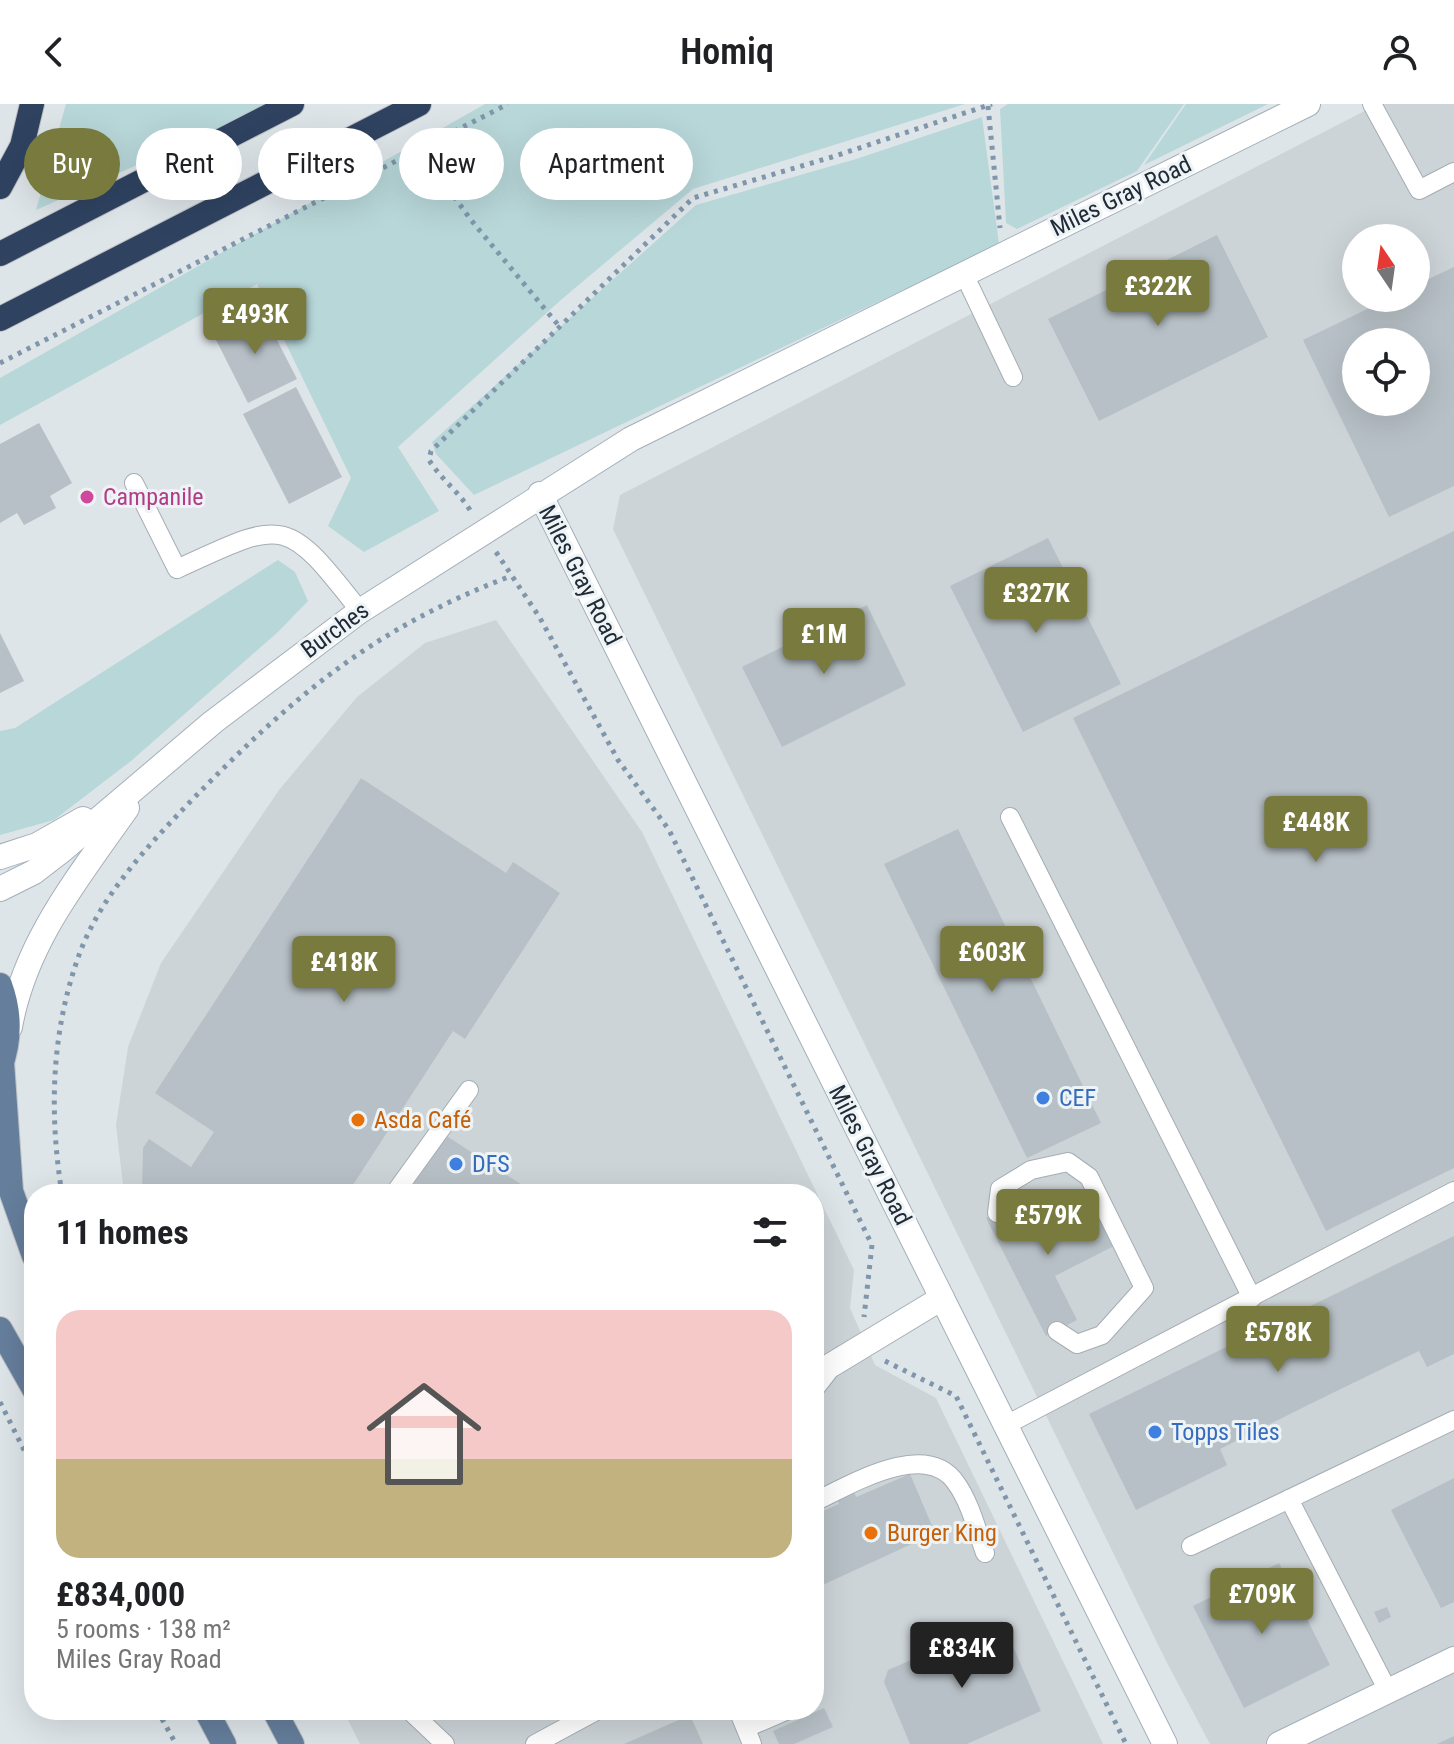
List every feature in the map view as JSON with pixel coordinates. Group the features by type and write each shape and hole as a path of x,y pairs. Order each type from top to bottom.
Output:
{"highway":[{"path":"0,187 22,146 32,104"},
{"path":"0,254 292,104"},
{"path":"0,319 419,104"}],"main road":[{"path":"0,985 7,1009 8,1037 1,1065 11,1191 24,1228"},
{"path":"0,1329 24,1371"},
{"path":"211,1720 224,1744"},
{"path":"279,1720 292,1744"}],"street":[{"name":"Miles Gray Road","path":"1165,1744 540,494 642,432 1308,104"},
{"name":"Burches","path":"0,889 34,872 144,783 213,722 360,611 540,494"},
{"name":"Burches","path":"8,1037 21,978 35,946 51,917 144,783"},
{"path":"0,857 37,845 144,783"},
{"path":"824,1372 873,1338 942,1298"},
{"path":"1279,1744 1454,1659"}],"lane":[{"path":"1372,104 1419,190 1454,172"},
{"path":"964,274 1013,377"},
{"path":"134,483 177,569 254,534 278,533 305,544 360,611"},
{"path":"1010,817 1252,1298"},
{"path":"401,1184 469,1090"},
{"path":"997,1213 1000,1189 1031,1170 1068,1162 1089,1177 1144,1288 1102,1335 1077,1344 1057,1331"},
{"path":"1006,1425 1454,1191"},
{"path":"1102,1335 1117,1367"},
{"path":"1191,1546 1454,1420"},
{"path":"824,1497 856,1482 917,1462 937,1464 958,1485 985,1553"},
{"path":"1289,1499 1388,1691"},
{"path":"420,1720 445,1744"},
{"path":"535,1744 579,1720"},
{"path":"749,1736 773,1720"}],"path":[{"path":"459,128 508,104"},
{"path":"1012,250 1000,227 990,105 693,198 431,451 429,460 458,491 540,618 618,760 669,830 872,1245 863,1319 886,1362 956,1396 1126,1744"},
{"path":"0,363 399,158"},
{"path":"457,200 559,326"},
{"path":"61,1184 53,1106 63,1007 80,952 105,906 133,865 263,728 325,676 379,639 448,600 511,576"},
{"path":"0,1402 24,1450"},
{"path":"163,1720 176,1744"}],"shaded area":[{"path":"66,104 274,104 220,128 136,128 136,165 120,173 120,128 59,128"},
{"path":"485,104 965,104 693,189 693,128 520,128 520,200 680,200 562,299 398,447 439,511 364,552 328,526 351,478 257,284 0,425 0,378 315,200 383,200 383,162 399,153 399,200 504,200 504,128 443,128"},
{"path":"1008,104 1184,104 1137,171 1017,229 1006,223 1000,109"},
{"path":"1186,104 1268,104 1144,165"},
{"path":"1378,104 1454,104 1454,1744 1210,1744 1165,1659 613,529 620,495"},
{"path":"982,117 999,244 474,495 436,454 432,442 696,205 856,159"},
{"path":"39,200 58,200 36,210"},
{"path":"278,560 295,572 308,601 278,632 131,761 54,820 0,835 0,731 15,728"},
{"path":"496,620 642,832 812,1184 123,1184 116,1125 128,1047 161,963 279,790 357,697 425,643"},
{"path":"824,1208 854,1270 850,1308 875,1365 936,1398 1103,1744 360,1744 348,1720 824,1720"}],"building":[{"path":"1217,235 1268,337 1099,421 1048,319"},
{"path":"1454,267 1454,486 1389,517 1303,340 1361,312 1430,312 1430,278"},
{"path":"261,309 297,379 248,403 213,334"},
{"path":"296,387 342,477 289,504 243,414"},
{"path":"39,423 72,483 50,496 56,508 24,525 17,513 0,523 0,444"},
{"path":"1454,531 1454,1168 1326,1231 1073,718"},
{"path":"1048,538 1121,684 1023,732 950,586"},
{"path":"867,605 906,685 782,747 742,667"},
{"path":"0,633 24,681 0,693"},
{"path":"361,778 506,873 513,862 560,893 465,1039 453,1031 354,1184 142,1184 143,1148 149,1139 191,1167 214,1132 155,1093"},
{"path":"958,829 1101,1123 1027,1158 884,864"},
{"name":"DFS","path":"442,1133 521,1184 409,1184"},
{"path":"1018,1202 1034,1234 1094,1205 1114,1246 1055,1276 1077,1320 1046,1336 986,1218"},
{"path":"1454,1236 1454,1354 1427,1367 1419,1351 1308,1405 1220,1449 1227,1465 1136,1510 1089,1414"},
{"name":"Burger King","path":"910,1474 933,1528 926,1530 929,1536 824,1584 824,1511 839,1504 837,1499 854,1492 856,1497"},
{"path":"1454,1478 1454,1602 1441,1608 1391,1510"},
{"path":"1279,1563 1330,1665 1244,1708 1193,1606"},
{"path":"1387,1607 1391,1617 1379,1623 1374,1612"},
{"path":"1002,1621 1041,1711 967,1744 910,1744 884,1682 888,1670"},
{"path":"824,1708 833,1727 794,1744 779,1744 773,1731 797,1720 824,1720"},
{"path":"679,1720 692,1720 703,1744 624,1744"},
{"path":"1454,1736 1454,1744 1437,1744"}],"place":[{"name":"Campanile","path":"87,497"},
{"name":"CEF","path":"1043,1098"},
{"name":"Asda Café","path":"358,1120"},
{"name":"DFS","path":"456,1164"},
{"name":"Topps Tiles","path":"1155,1432"},
{"name":"Burger King","path":"871,1533"}]}
